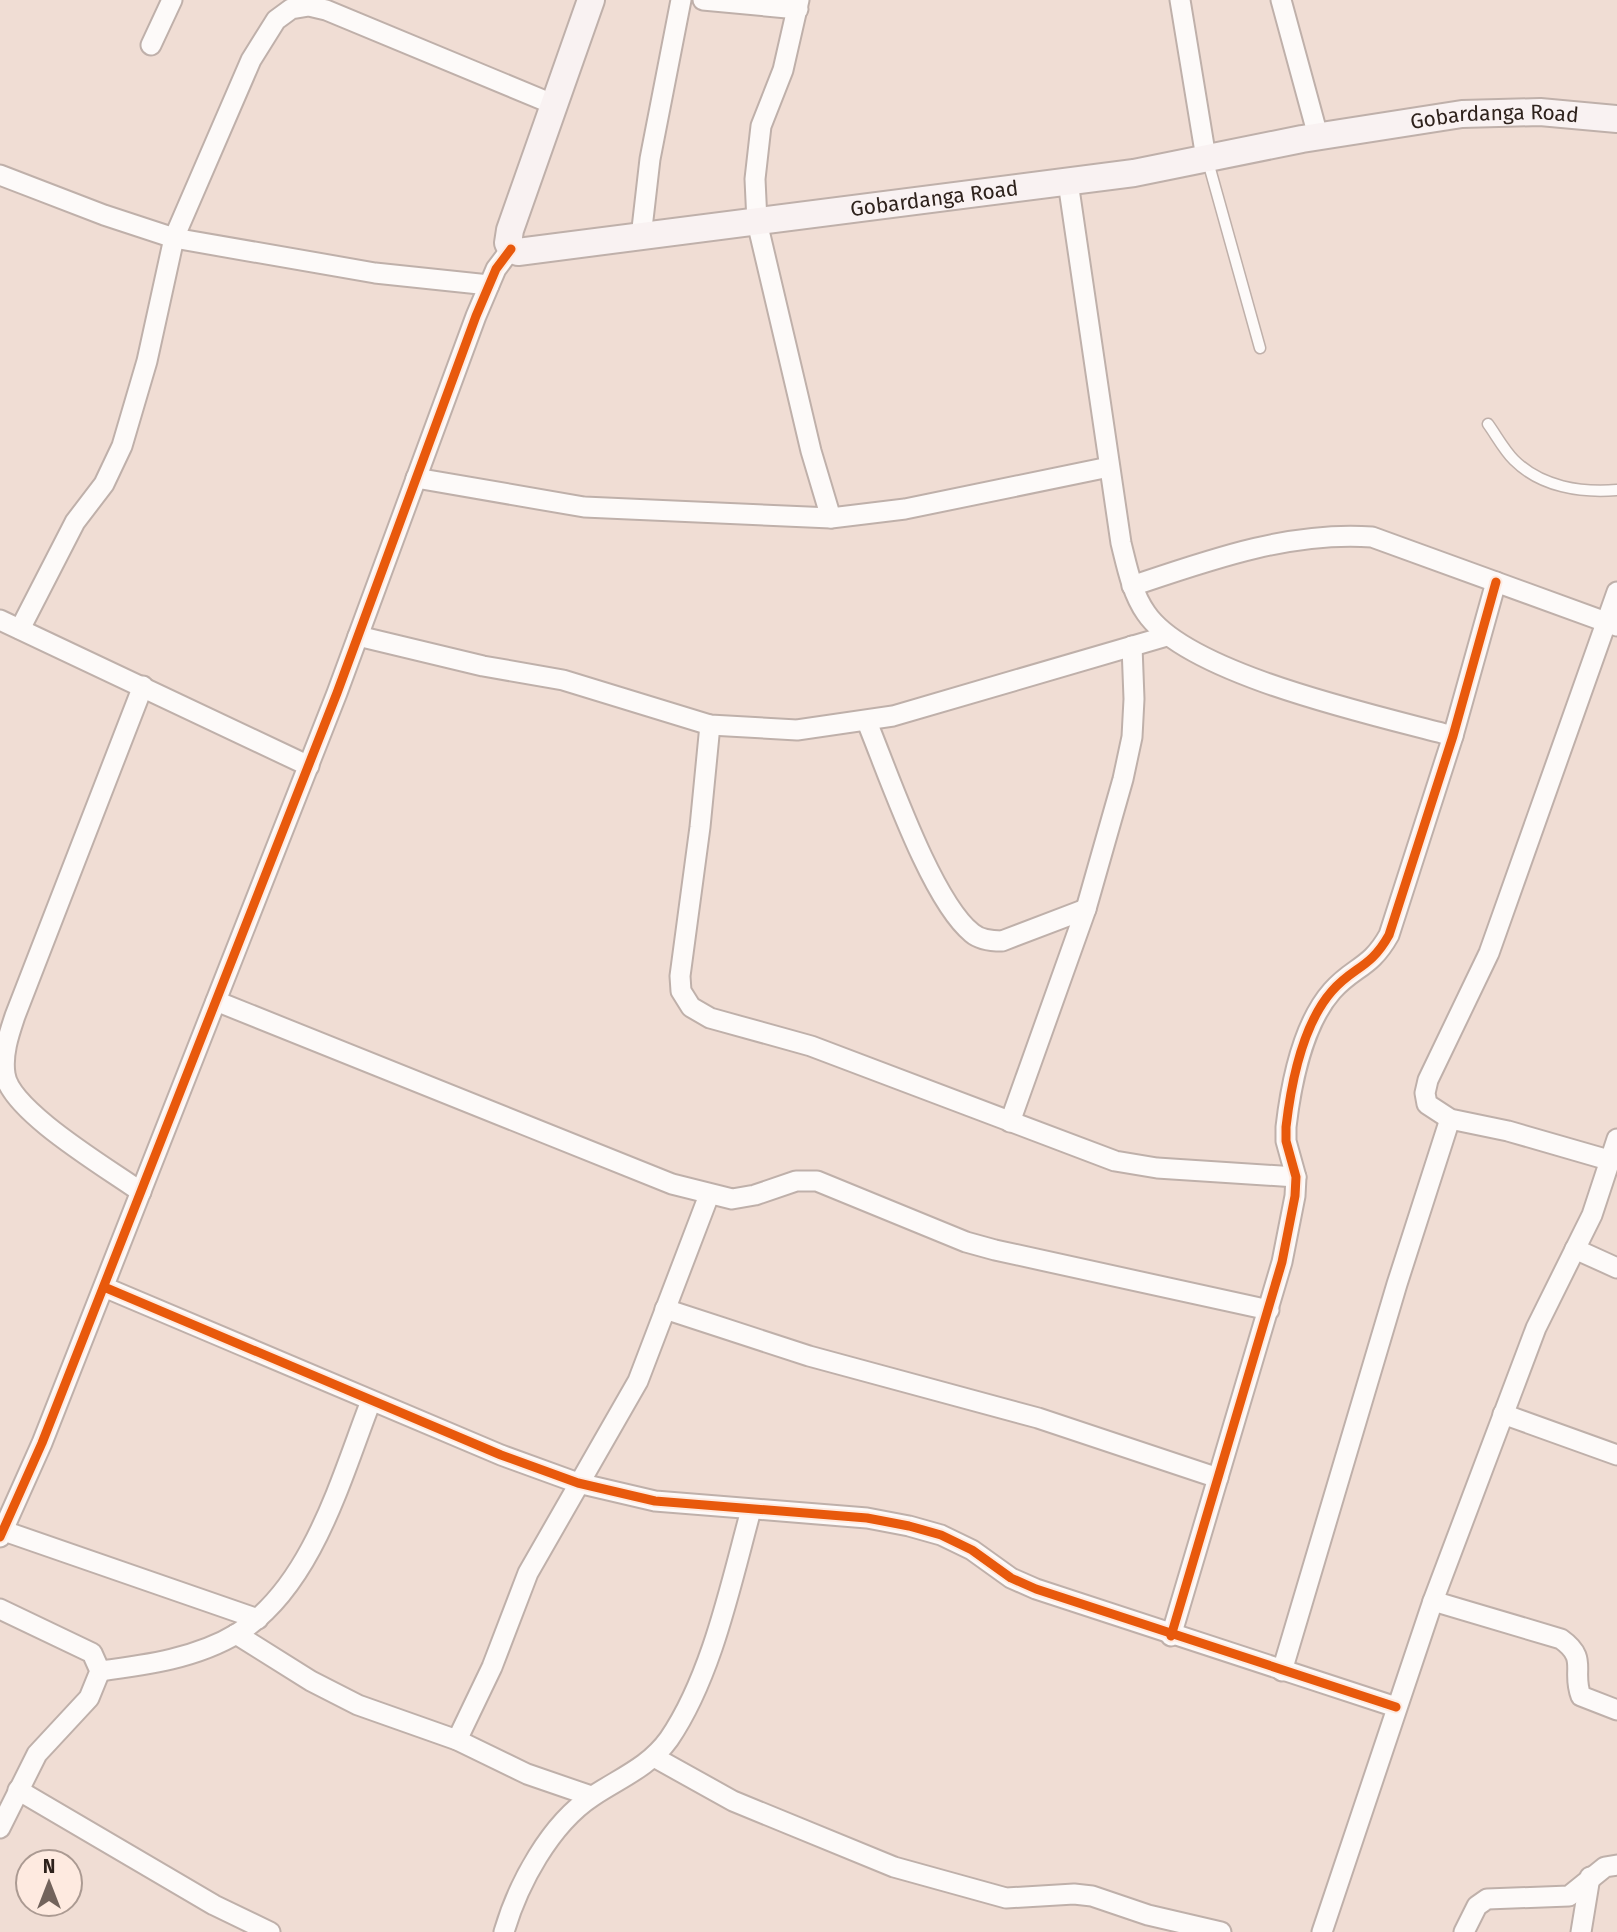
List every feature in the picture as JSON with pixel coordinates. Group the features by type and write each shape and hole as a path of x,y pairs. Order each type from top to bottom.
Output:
{"main road":[{"path":"511,249 508,243 510,230 591,0"},
{"name":"Gobardanga Road","path":"511,249 526,252 1068,182 1318,136 1475,113 1540,112 1617,119"}],"street":[{"path":"151,45 172,0"},
{"path":"640,237 649,159 681,0"},
{"path":"703,0 798,4 783,70 761,126 755,179 757,222 811,451 831,518"},
{"path":"1180,0 1206,158"},
{"path":"1281,0 1318,136"},
{"path":"20,629 75,522 104,484 122,446 147,361 174,238 251,60 276,20 291,9 309,6 326,10 555,105"},
{"path":"0,175 104,215 174,238 375,273 489,285"},
{"path":"1068,182 1121,543 1132,586 1146,614 1167,636 1205,658 1305,697 1453,736"},
{"path":"258,1619 2,1534 104,1287 309,766 489,285 511,249"},
{"path":"416,478 584,507 831,518 905,509 1109,467"},
{"path":"1132,586 1230,555 1330,535 1371,537 1613,624"},
{"path":"1171,1636 1269,1310 1290,1224 1296,1177 1286,1141 1286,1127 1305,1046 1316,1017 1331,992 1377,955 1389,935 1453,736 1496,582"},
{"path":"1612,1161 1508,1131 1450,1119 1427,1104 1425,1093 1428,1080 1489,953 1613,624 1617,592"},
{"path":"0,620 309,766"},
{"path":"358,636 483,666 563,680 710,725 797,730 866,722 1167,636"},
{"path":"1010,1122 1086,909 1123,779 1132,737 1132,646"},
{"path":"141,1192 34,1116 12,1092 5,1074 6,1046 15,1016 143,686"},
{"path":"866,722 919,848 943,897 973,934 989,941 1002,941 1086,909"},
{"path":"710,725 700,827 680,976 681,991 691,1007 710,1018 811,1046 1115,1161 1157,1168 1296,1177"},
{"path":"216,1001 672,1184 709,1195 732,1199 755,1195 796,1181 817,1181 966,1242 1269,1310"},
{"path":"1282,1671 1397,1284 1450,1119"},
{"path":"1322,1932 1433,1601 1536,1328 1592,1215 1612,1161 1617,1139"},
{"path":"457,1740 492,1667 528,1573 638,1381 709,1195"},
{"path":"1575,1249 1617,1268"},
{"path":"104,1287 371,1401 578,1483 655,1501 867,1518 941,1535 1036,1590 1396,1707"},
{"path":"665,1309 809,1356 1038,1418 1218,1478"},
{"path":"100,1671 182,1656 236,1634 258,1619 281,1597 298,1572 333,1498 371,1401"},
{"path":"1503,1414 1617,1455"},
{"path":"504,1932 538,1857 561,1826 591,1796 654,1757 670,1738 691,1698 727,1598 751,1510"},
{"path":"1433,1601 1561,1639 1574,1648 1579,1658 1577,1685 1581,1696 1617,1710"},
{"path":"0,1609 92,1653 99,1662 100,1671 89,1698 37,1754 0,1828"},
{"path":"236,1634 311,1681 359,1705 457,1740 527,1774 591,1796"},
{"path":"654,1757 733,1801 894,1867 1006,1898 1074,1894 1092,1896 1148,1914 1221,1932"},
{"path":"18,1790 214,1905 271,1932"},
{"path":"1464,1932 1478,1906 1487,1899 1569,1896 1605,1867 1617,1865"},
{"path":"1581,1932 1590,1877"}],"lane":[{"path":"1206,158 1260,348"},
{"path":"1488,424 1513,460 1553,484 1576,490 1617,489"}],"cycle path":[{"path":"0,1537 42,1443 337,693 476,316 496,269 511,249"},
{"path":"1171,1636 1282,1262 1295,1196 1296,1177 1286,1141 1286,1127 1300,1055 1313,1020 1332,991 1375,955 1389,935 1453,736 1496,582"},
{"path":"104,1287 501,1455 578,1483 655,1501 867,1518 909,1526 941,1535 972,1550 1011,1578 1036,1589 1396,1707"}]}
